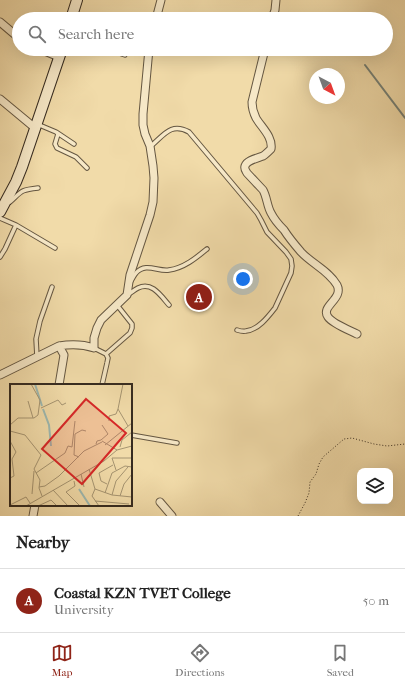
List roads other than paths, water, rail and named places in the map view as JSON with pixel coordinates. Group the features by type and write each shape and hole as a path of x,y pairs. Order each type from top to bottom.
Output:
{"street":[{"path":"74,12 78,0"},
{"path":"158,12 161,0"},
{"path":"274,12 276,0"},
{"path":"0,22 12,32"},
{"path":"2,208 22,167 59,56"},
{"path":"0,375 60,346 75,344 94,348 94,338 101,320 127,296 130,275 153,202 154,172 150,146 143,125 148,56"},
{"path":"263,56 252,102 252,110 271,143 271,150 248,162 245,169 265,194 271,214 279,225 302,253 329,275 336,284 338,294 327,308 326,312 328,317 338,325 357,334"},
{"path":"0,99 36,126"},
{"path":"59,384 64,355 60,346"},
{"path":"160,502 172,516"},
{"path":"33,516 35,506"}],"lane":[{"path":"36,126 58,134 74,144"},
{"path":"150,146 170,129 176,127 183,128 189,132 257,213 267,232 291,259 291,272 272,312 258,326 245,332 237,330"},
{"path":"58,134 55,144 57,148 76,157 87,168"},
{"path":"2,208 20,192 27,189 38,188"},
{"path":"0,218 16,225 55,248"},
{"path":"0,257 16,225"},
{"path":"128,285 136,273 142,269 149,267 161,271 179,268 194,260 208,249"},
{"path":"127,296 138,288 149,286 154,289 169,305"},
{"path":"37,357 36,338 40,321 52,287"},
{"path":"106,354 130,332 132,328 132,324 117,305"},
{"path":"94,348 106,354 108,358 102,384"},
{"path":"132,435 177,443"}],"waterway":[{"path":"365,65 405,118"}],"place":[{"name":"Coastal KZN TVET College","path":"199,297"}]}
